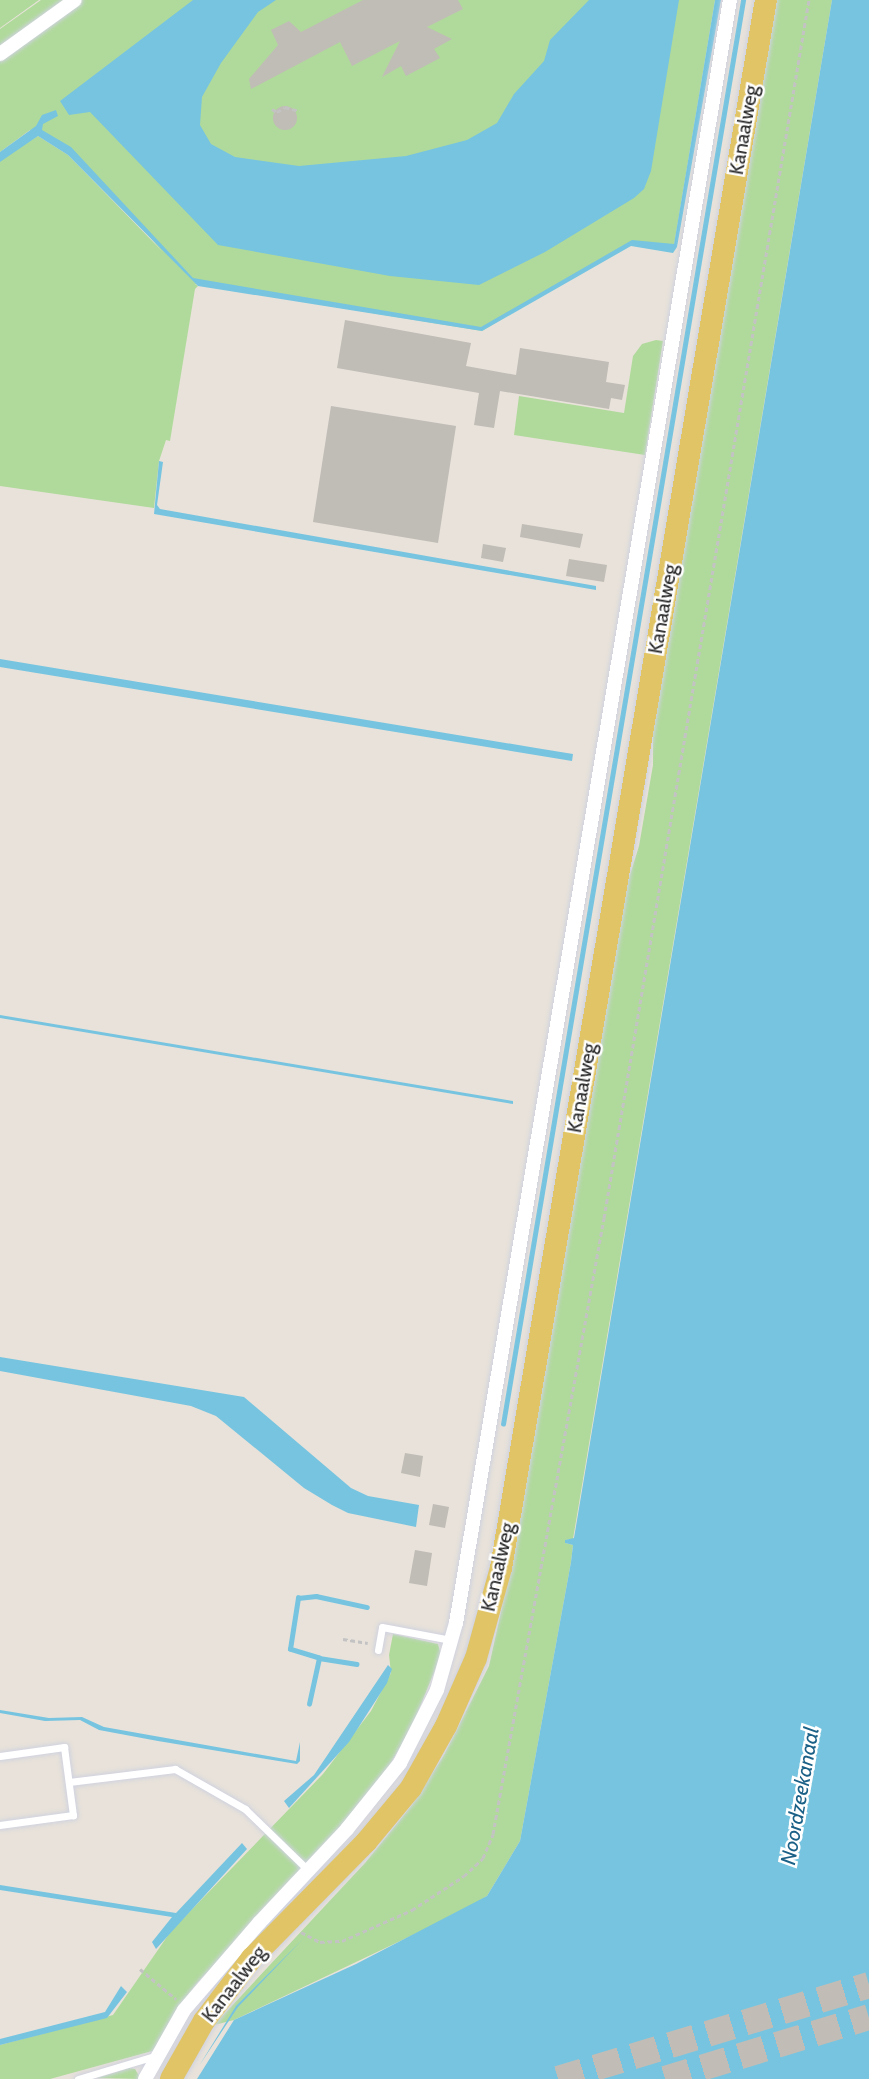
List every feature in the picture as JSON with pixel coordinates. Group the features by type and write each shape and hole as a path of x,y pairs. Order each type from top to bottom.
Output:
{"main road":[{"name":"Kanaalweg","path":"171,2079 204,2021 252,1958 366,1842 411,1788 446,1726 476,1658 501,1568 766,0"}],"street":[{"path":"0,54 75,0"},
{"path":"145,2079 186,2007 347,1829 400,1763 436,1690 451,1640 730,0"}],"lane":[{"path":"378,1647 382,1627 451,1640"},
{"path":"0,1756 64,1747 73,1815 0,1825"},
{"path":"69,1782 174,1769 245,1809 308,1870"},
{"path":"78,2079 90,2078 158,2055"}],"path":[{"path":"289,1920 305,1936 320,1942 342,1941 369,1931 455,1883 483,1858 493,1834 604,1218 809,0"},
{"path":"272,109 277,112 285,109 299,111"},
{"path":"343,1639 378,1647"},
{"path":"140,1969 186,2007"}],"green space":[{"path":"0,0 39,0 0,28"},
{"path":"41,0 67,0 0,49 0,29"},
{"path":"81,0 715,0 674,245 672,249 630,243 482,331 195,284 198,286 195,289 170,441 166,440 159,461 154,508 0,486 0,159 38,136 68,155 163,252 70,147 30,130 0,152 0,58"},
{"path":"774,0 832,0 573,1539 565,1540 565,1543 573,1545 571,1562 520,1841 487,1896 457,1914 234,2020 214,2025 365,1863 412,1805 444,1755 489,1666 514,1553 624,894 639,846 653,765 653,709"},
{"path":"656,340 663,341 645,455 514,435 519,396 624,413 633,356 642,344"},
{"path":"393,1634 438,1644 441,1655 411,1729 381,1779 338,1831 197,1983 173,2015 156,2050 50,2079 0,2079 0,2045 113,2015 171,1931 323,1774 371,1711 391,1673 389,1655"},
{"path":"129,2068 135,2069 141,2079 97,2078"}],"water":[{"path":"193,0 276,0 258,12 221,63 202,97 200,125 211,144 235,157 299,166 406,156 467,140 497,123 514,94 544,61 550,40 589,0 679,0 651,171 644,189 634,198 545,252 479,285 390,276 218,245 90,112 69,115 60,101"},
{"path":"715,0 721,0 677,247 673,253 631,246 482,331 198,286 68,155 38,136 0,162 0,152 36,126 42,115 56,110 58,116 43,124 42,130 71,147 193,278 481,327 632,240 674,244"},
{"name":"Noordzeekanaal","path":"832,0 869,0 869,2079 197,2079 234,2020 356,1964 487,1896 520,1841 571,1562 573,1545 565,1543 565,1540 574,1538"},
{"path":"159,461 163,462 157,505 160,509 596,586 596,590 154,514"},
{"path":"0,659 573,754 572,761 0,667"},
{"path":"0,1015 513,1101 513,1104 0,1018"},
{"path":"0,1357 244,1397 351,1488 368,1496 419,1505 416,1527 348,1513 332,1505 304,1488 216,1416 191,1406 0,1371"},
{"path":"388,1665 392,1669 387,1683 349,1742 289,1808 284,1801 314,1775"},
{"path":"0,1710 49,1718 82,1717 104,1727 296,1761 300,1742 300,1761 297,1764 158,1741 99,1730 80,1720 45,1721 0,1713"},
{"path":"242,1843 247,1849 156,1949 152,1942 172,1917 0,1890 0,1885 176,1913"},
{"path":"303,1939 238,2007 199,2066 236,2006"},
{"path":"121,1986 127,1992 107,2018 0,2045 0,2039 105,2012"}],"building":[{"path":"363,0 458,0 463,9 427,27 452,39 434,49 440,58 406,76 401,66 382,77 400,41 352,66 340,42 251,89 249,79 278,45 271,30 289,21 301,32"},
{"path":"285,106 294,109 297,118 294,127 285,130 276,127 273,118 276,109"},
{"path":"345,320 471,343 466,366 516,375 520,348 609,362 606,382 625,385 622,400 611,398 609,409 500,391 494,428 474,425 479,393 337,368"},
{"path":"331,406 456,426 438,543 313,522"},
{"path":"522,524 583,534 580,548 520,537"},
{"path":"483,544 506,548 503,562 481,558"},
{"path":"569,559 607,565 604,582 566,576"},
{"path":"405,1453 423,1456 420,1477 401,1473"},
{"path":"433,1504 449,1507 445,1528 429,1525"},
{"path":"415,1550 432,1553 427,1586 409,1583"}],"waterway":[{"path":"503,1424 743,0"},
{"path":"309,1704 319,1658 290,1649 298,1598 316,1596 367,1607"},
{"path":"319,1658 357,1664"}],"tunnel":[{"path":"558,2079 869,1985"},
{"path":"665,2079 869,2017"}]}
